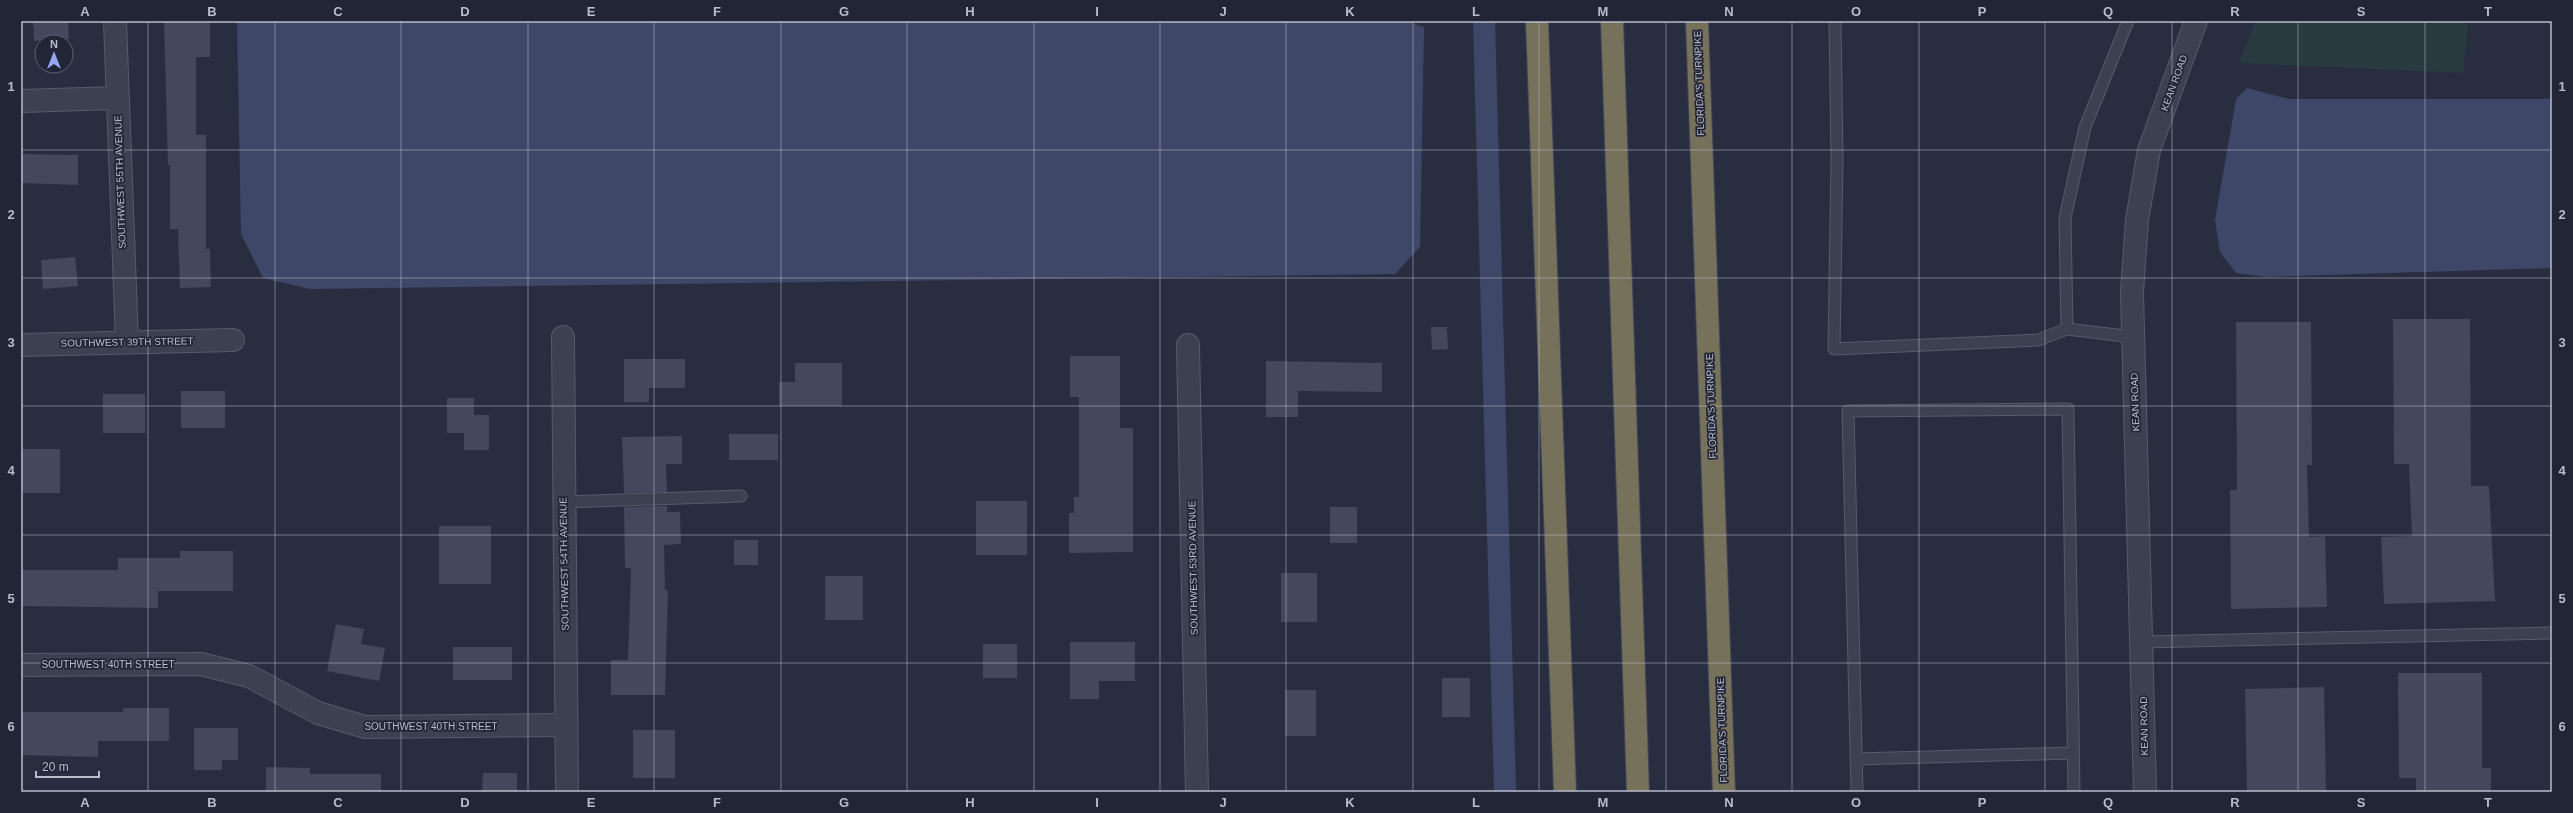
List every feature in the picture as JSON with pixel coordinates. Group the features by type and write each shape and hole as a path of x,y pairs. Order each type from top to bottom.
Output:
{"highway":[{"path":"1537,21 1565,792"},
{"path":"1612,21 1638,792"},
{"name":"FLORIDA'S TURNPIKE","path":"1697,21 1724,792"}],"street":[{"name":"SOUTHWEST 55TH AVENUE","path":"115,21 127,342"},
{"name":"KEAN ROAD","path":"2145,792 2132,292 2137,220 2149,150 2196,21"},
{"path":"21,101 117,98"},
{"name":"SOUTHWEST 54TH AVENUE","path":"563,337 563,502 567,792"},
{"name":"SOUTHWEST 39TH STREET","path":"21,345 233,340"},
{"name":"SOUTHWEST 53RD AVENUE","path":"1188,345 1197,792"},
{"name":"SOUTHWEST 40TH STREET","path":"21,665 201,664 249,676 318,713 364,727 566,725"}],"lane":[{"path":"1835,21 1837,159 1834,349 2038,340 2067,329 2133,337"},
{"path":"2067,329 2065,218 2085,127 2128,21"},
{"path":"1857,792 1848,411 2068,409 2074,792"},
{"path":"563,502 741,496"},
{"path":"2142,642 2552,633"},
{"path":"1856,759 2073,753"}],"shaded area":[{"path":"2256,21 2468,21 2463,73 2239,63"}],"water":[{"path":"237,21 1406,21 1424,27 1420,247 1395,274 310,289 263,278 241,234"},
{"path":"2247,88 2289,99 2552,99 2552,268 2265,277 2236,273 2220,252 2215,220 2236,99"}],"building":[{"path":"33,21 68,21 69,34 34,34 34,41"},
{"path":"164,21 210,21 210,57 196,57 196,135 206,135 206,249 210,249 211,287 180,288 178,229 170,229 170,165 168,165"},
{"path":"21,154 78,155 78,185 21,183"},
{"path":"75,257 78,286 43,289 41,260"},
{"path":"2393,319 2470,319 2471,486 2489,486 2495,601 2384,604 2381,537 2412,536 2409,464 2394,464"},
{"path":"2236,322 2311,322 2312,465 2307,465 2309,537 2325,536 2327,607 2231,609 2230,490 2237,490"},
{"path":"1431,327 1447,327 1448,349 1432,350"},
{"path":"1070,356 1120,356 1120,428 1133,428 1133,552 1069,553 1069,513 1074,513 1074,497 1079,497 1079,397 1070,397"},
{"path":"624,359 685,359 685,388 649,388 649,402 624,402"},
{"path":"1266,361 1382,363 1382,392 1298,391 1298,417 1266,417"},
{"path":"795,363 842,363 842,406 779,406 779,382 795,382"},
{"path":"181,391 225,391 225,428 181,428"},
{"path":"103,394 145,394 145,433 103,433"},
{"path":"447,398 474,398 474,415 489,415 489,450 464,450 464,433 447,433"},
{"path":"729,434 778,434 778,460 729,460"},
{"path":"682,436 682,464 666,464 667,492 624,493 622,437"},
{"path":"21,449 60,449 60,493 21,493"},
{"path":"976,501 1027,501 1027,555 976,555"},
{"path":"667,506 667,512 680,512 681,544 664,545 665,590 668,590 665,695 611,695 611,660 628,660 631,568 625,568 624,507"},
{"path":"1330,507 1357,507 1357,543 1330,543"},
{"path":"439,526 491,526 491,584 439,584"},
{"path":"734,540 758,540 758,565 734,565"},
{"path":"180,551 233,551 233,591 158,591 158,608 21,606 21,570 118,570 118,558 180,558"},
{"path":"1281,573 1317,573 1317,622 1281,622"},
{"path":"825,576 863,576 863,620 825,620"},
{"path":"336,624 364,629 361,644 385,648 379,681 327,671"},
{"path":"1070,642 1135,642 1135,681 1099,681 1099,699 1070,699"},
{"path":"983,644 1017,644 1017,678 983,678"},
{"path":"453,647 512,647 512,680 453,680"},
{"path":"2398,673 2482,673 2482,768 2491,768 2491,792 2416,792 2416,778 2399,778"},
{"path":"1442,678 1470,678 1470,717 1442,717"},
{"path":"2324,687 2326,792 2247,792 2245,689"},
{"path":"1285,690 1316,690 1316,736 1285,736"},
{"path":"123,708 169,708 169,741 98,741 98,757 21,755 21,712 123,712"},
{"path":"194,728 238,728 238,760 222,760 222,770 194,770"},
{"path":"633,730 675,730 675,778 633,778"},
{"path":"266,767 310,768 310,774 381,774 381,792 266,792"},
{"path":"483,773 517,773 517,792 482,792"}],"waterway":[{"path":"1484,21 1505,792"}]}
